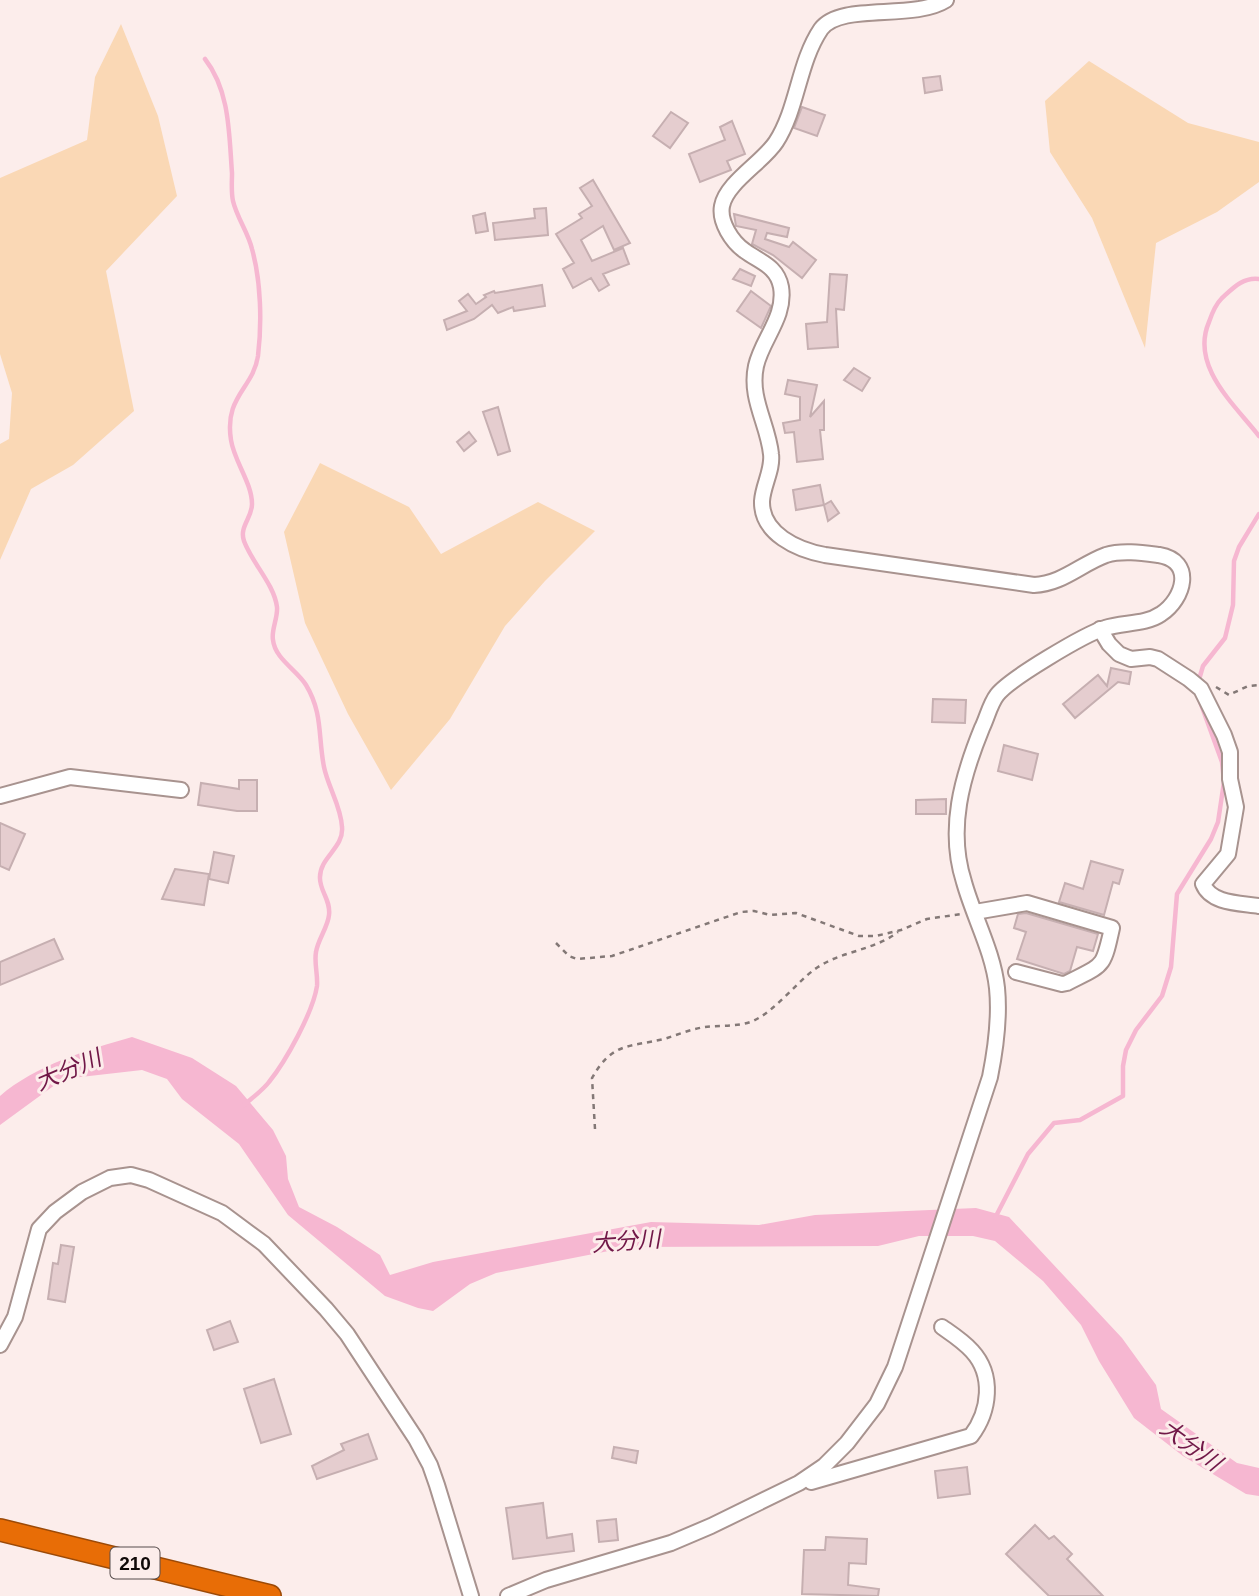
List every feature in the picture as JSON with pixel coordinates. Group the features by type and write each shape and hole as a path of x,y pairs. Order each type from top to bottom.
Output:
{"highway":[{"name":"210","path":"0,1530 270,1596"}],"street":[{"path":"787,1491 824,1466 868,1417 890,1380 912,1321 990,1077 997,1039 997,986 990,953 960,867 957,810 967,765 995,698 1031,669 1100,629 1147,620 1168,608 1180,593 1182,583 1177,565 1162,556 1119,552 1043,585 1017,584 806,552 783,539 774,530 763,510 763,493 771,455 758,408 755,369 778,317 781,285 771,267 737,243 726,228 722,205 726,196 767,154 782,132 808,56 822,28 835,17 927,9 946,0"},
{"path":"1100,629 1105,640 1119,654 1131,659 1158,659 1201,689 1230,752 1230,779 1236,807 1228,853 1203,884 1206,891 1217,899 1259,906"},
{"path":"0,796 70,777 181,790"},
{"path":"975,912 1027,902 1112,928 1105,960 1098,967 1067,983 1016,972"},
{"path":"0,1345 15,1317 39,1229 55,1212 82,1192 110,1178 131,1175 149,1180 222,1213 264,1244 337,1322 409,1428 430,1465 471,1596"},
{"path":"508,1596 546,1580 671,1543 825,1476 971,1436 980,1422 987,1401 986,1379 973,1352 942,1327"}],"path":[{"path":"1201,689 1212,684 1222,693 1229,695 1248,686 1259,685"},
{"path":"556,943 569,956 577,959 611,956 727,915 754,911 770,915 796,913 859,936 876,936 928,919 975,912"},
{"path":"595,1129 592,1078 616,1050 625,1045 661,1039 703,1027 735,1025 754,1020 817,968 833,959 886,941 901,930"}],"shaded area":[{"path":"121,24 158,116 177,196 106,271 134,411 73,465 31,489 0,560 0,444 9,439 12,393 0,354 0,178 87,140 95,77"},
{"path":"1089,61 1188,123 1259,142 1259,182 1217,212 1156,243 1145,348 1092,218 1050,152 1045,101"},
{"path":"320,463 409,507 441,554 538,502 595,531 505,626 450,719 391,790 348,714 305,623 284,532"}],"water":[{"name":"大分川","path":"132,1037 192,1058 236,1086 273,1130 286,1156 288,1179 299,1207 337,1227 380,1255 390,1275 433,1262 651,1222 759,1225 815,1215 976,1208 1009,1217 1122,1338 1156,1385 1161,1409 1237,1463 1259,1468 1259,1496 1246,1494 1183,1456 1134,1418 1099,1361 1081,1325 1043,1281 995,1241 973,1236 919,1236 878,1246 629,1247 496,1273 470,1284 433,1311 385,1296 288,1215 239,1144 182,1099 167,1079 142,1070 63,1079 0,1125 0,1096 14,1085 63,1060"}],"building":[{"path":"940,76 942,90 925,93 923,78"},
{"path":"802,107 825,115 817,136 794,128"},
{"path":"671,112 688,123 670,148 653,136"},
{"path":"732,121 745,154 727,161 731,170 700,182 689,154 725,140 720,127"},
{"path":"593,180 630,243 614,250 603,226 581,240 592,261 623,248 629,264 603,274 609,285 599,291 591,278 573,288 563,269 574,263 556,234 582,218 579,214 592,206 580,188"},
{"path":"546,208 548,235 495,240 493,223 535,218 534,209"},
{"path":"485,213 488,231 476,233 473,216"},
{"path":"734,214 789,228 787,237 767,233 765,239 789,247 793,242 816,260 802,278 773,255 752,244 756,230 736,226"},
{"path":"740,269 755,276 751,286 733,279"},
{"path":"830,274 847,275 844,310 836,309 838,347 808,349 806,324 827,322"},
{"path":"542,285 545,306 514,311 513,307 498,313 492,305 474,319 447,330 444,320 467,311 459,301 468,294 476,304 486,297 484,295 494,291 495,293"},
{"path":"751,291 771,306 761,328 737,311"},
{"path":"854,368 870,378 862,391 844,380"},
{"path":"788,380 817,385 810,417 824,401 824,430 820,430 823,459 797,462 794,432 785,433 783,423 800,420 800,397 785,394"},
{"path":"498,407 510,451 498,455 483,412"},
{"path":"469,432 476,441 464,451 457,442"},
{"path":"820,485 824,505 796,510 793,490"},
{"path":"831,501 839,513 828,521 824,505"},
{"path":"1111,668 1131,672 1129,684 1118,682 1075,718 1063,704 1098,675 1107,686"},
{"path":"933,699 966,700 965,723 932,722"},
{"path":"1004,745 1038,754 1032,780 998,771"},
{"path":"239,780 257,780 257,811 198,805 201,783 239,789"},
{"path":"946,799 946,814 916,814 916,800"},
{"path":"0,823 25,834 9,870 0,866"},
{"path":"214,852 234,856 228,883 209,879"},
{"path":"1091,861 1123,870 1119,884 1113,882 1104,915 1059,902 1065,883 1083,889"},
{"path":"175,869 209,874 204,905 162,899"},
{"path":"1026,913 1098,934 1093,951 1077,947 1070,971 1064,974 1017,959 1026,932 1014,928 1018,914"},
{"path":"54,939 63,959 0,985 0,962"},
{"path":"61,1245 74,1247 65,1302 48,1299 53,1263 58,1264"},
{"path":"230,1321 238,1342 214,1350 207,1330"},
{"path":"274,1379 291,1434 261,1443 244,1389"},
{"path":"368,1434 377,1459 317,1479 312,1466 344,1450 341,1444"},
{"path":"614,1447 638,1451 636,1463 612,1458"},
{"path":"967,1467 970,1494 938,1498 935,1471"},
{"path":"543,1503 547,1538 572,1534 574,1551 513,1559 506,1508"},
{"path":"616,1519 618,1540 599,1542 597,1521"},
{"path":"1035,1525 1049,1539 1054,1536 1072,1554 1067,1559 1103,1596 1049,1596 1006,1554"},
{"path":"826,1537 867,1539 866,1564 849,1563 848,1585 879,1589 878,1596 802,1594 804,1550 825,1550"}],"waterway":[{"path":"205,59 224,99 229,128 233,201 250,243 259,288 258,356 251,377 235,403 230,425 233,448 252,504 243,536 275,598 275,647 282,659 306,685 315,705 324,767 342,827 339,841 321,870 320,882 329,915 316,952 317,986 310,1009 276,1073 264,1088 244,1105"},
{"path":"1259,279 1243,281 1217,303 1205,338 1205,354 1218,384 1259,436"},
{"path":"1198,683 1203,666 1225,638 1233,605 1234,561 1239,547 1259,514"},
{"path":"995,1218 1028,1154 1054,1123 1080,1120 1123,1096 1126,1050 1136,1030 1162,996 1171,967 1177,894 1211,839 1218,822 1224,782 1222,762 1198,696"}]}
